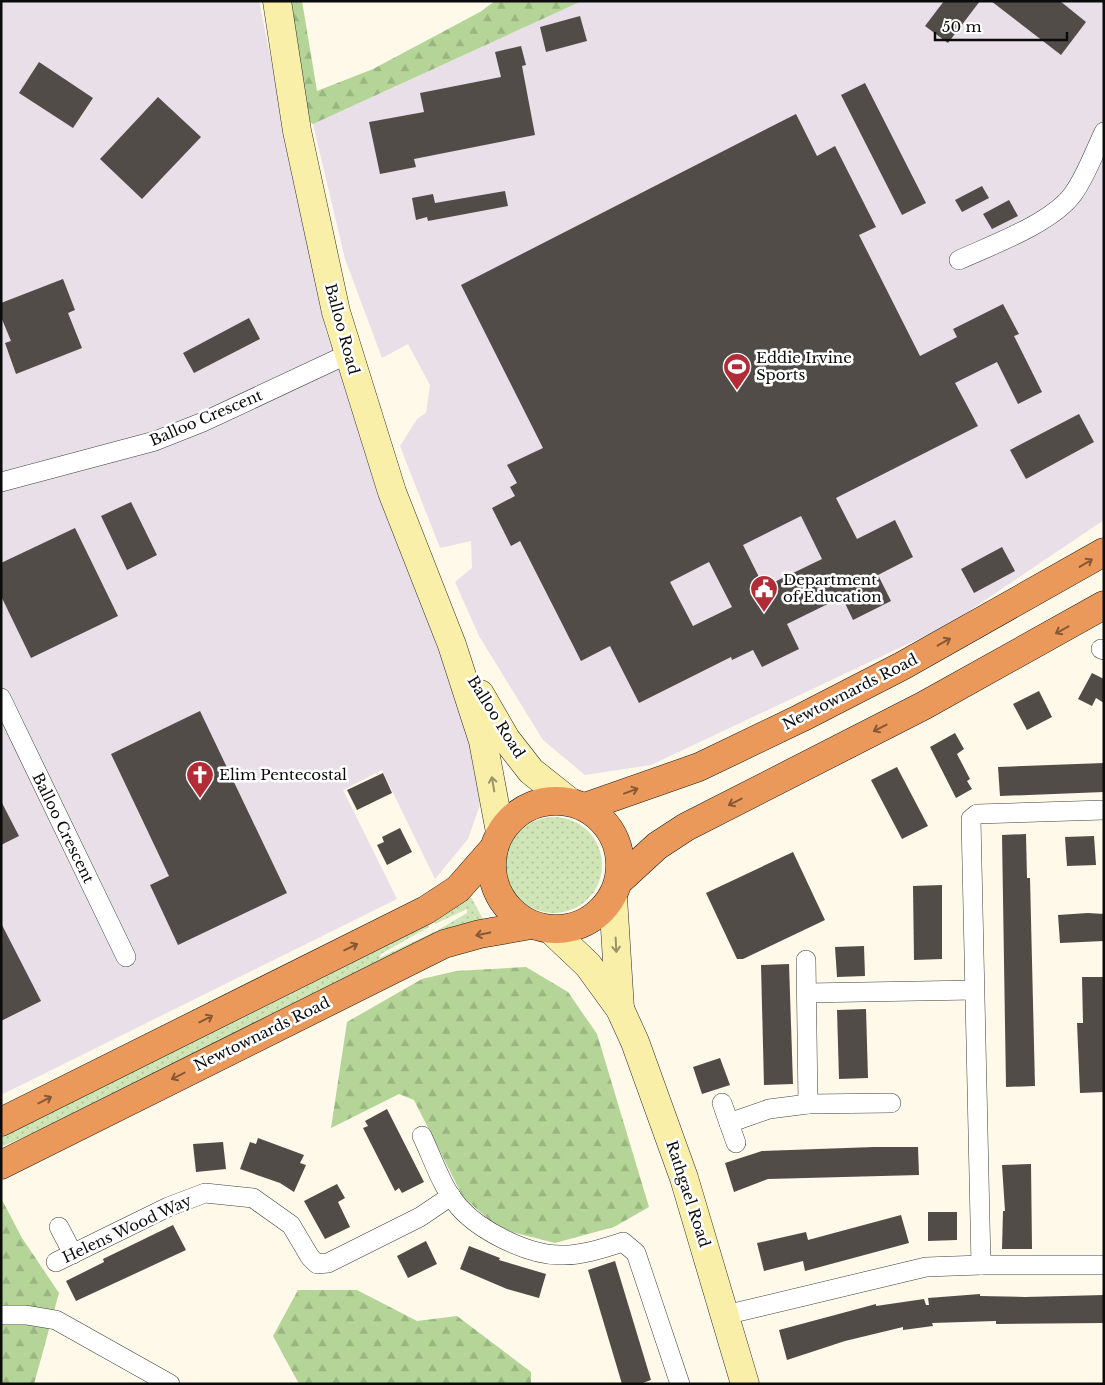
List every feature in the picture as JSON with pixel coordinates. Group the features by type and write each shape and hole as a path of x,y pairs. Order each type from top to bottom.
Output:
{"highway":[{"name":"Newtownards Road","path":"578,805 699,767 902,666 1104,552"},
{"path":"497,840 491,866 494,885 502,902 515,915 541,928 571,928 590,920 603,910 616,889 657,846 686,827 923,706 1104,605"},
{"path":"1,1122 426,910 458,888 497,840 510,819 524,809 555,800 578,805 602,820 615,838 621,859 616,889"},
{"name":"Newtownards Road","path":"1,1165 444,944 480,934 541,928"},
{"path":"1,1159 31,1150"}],"street":[{"name":"Balloo Road","path":"278,1 297,131 336,312 392,492 452,645 483,741 497,840"},
{"path":"960,260 1056,211 1072,196 1084,176 1104,132"},
{"name":"Balloo Crescent","path":"1,482 155,441 203,422 348,354"},
{"name":"Balloo Road","path":"452,645 506,739 531,771 578,805"},
{"name":"Balloo Crescent","path":"1,698 126,957"},
{"path":"981,1265 971,819 977,814 1104,810"},
{"name":"Rathgael Road","path":"616,889 620,1009"},
{"name":"Rathgael Road","path":"541,928 588,965 620,1009 649,1077 684,1178 745,1384"},
{"path":"806,960 808,1104"},
{"path":"807,994 974,990"},
{"path":"729,1123 769,1109 808,1104 892,1103"},
{"path":"722,1104 736,1143"},
{"path":"422,1136 451,1196 460,1208 497,1236 530,1250 560,1255 596,1250 623,1242 636,1253 680,1384"},
{"name":"Helens Wood Way","path":"56,1262 168,1207 205,1193 253,1198 290,1225 310,1257 317,1264 328,1263 420,1217 451,1196"},
{"path":"59,1227 73,1254"},
{"path":"725,1315 926,1267 981,1265 1104,1266"},
{"path":"1,1315 26,1315 56,1320 170,1384"}],"shaded area":[{"path":"1,1 259,1 326,331 435,622 471,728 483,796 468,839 435,879 382,770 343,790 397,899 1,1095"},
{"path":"582,1 1104,1 1104,520 948,625 651,765 585,775 543,740 479,636 455,582 472,568 471,541 440,548 400,446 417,419 426,413 430,385 408,344 382,358 345,259 313,124"}],"green space":[{"path":"283,1 302,1 317,91 373,69 480,12 495,1 582,1 313,124 303,117"},
{"path":"554,817 573,820 588,831 599,846 602,865 599,884 588,899 573,910 554,913 535,910 520,899 509,884 506,865 509,846 520,831 535,820"},
{"path":"471,897 483,919 466,923 440,934 438,930 467,913 467,909 435,924 432,919"},
{"path":"428,921 429,927 381,954 379,958 434,932 436,936 47,1127 1,1147 1,1135"},
{"path":"526,967 568,992 597,1034 649,1207 614,1227 555,1243 500,1229 463,1197 414,1100 399,1094 331,1128 347,1022 422,979 456,971"},
{"path":"1,1198 22,1238 59,1293 34,1384 1,1384"},
{"path":"298,1290 357,1290 417,1321 457,1316 531,1372 531,1384 299,1384 273,1336"}],"building":[{"path":"944,1 980,1 948,43 925,26"},
{"path":"991,1 1060,1 1086,22 1061,55"},
{"path":"580,16 587,41 546,52 540,27"},
{"path":"521,46 526,65 522,66 535,135 414,159 416,167 380,174 369,122 424,112 420,93 501,77 495,52"},
{"path":"39,62 93,98 73,128 19,93"},
{"path":"865,83 926,203 902,215 841,95"},
{"path":"158,97 201,137 142,199 100,159"},
{"name":"Eddie Irvine Sports","path":"796,114 817,156 835,146 876,227 859,235 920,356 957,337 953,329 1003,304 1019,334 1014,336 1042,392 1018,404 997,362 955,383 978,426 836,498 857,539 895,520 913,557 878,575 891,601 853,620 842,597 787,624 799,649 762,667 753,650 732,660 731,657 639,703 610,646 581,661 520,541 511,546 492,508 515,496 510,487 517,483 507,465 543,448 461,285","holes":["801,516 822,559 764,587 743,545","709,562 732,607 693,626 670,582"]},
{"path":"982,186 989,198 962,212 955,200"},
{"path":"505,191 508,206 428,221 427,217 416,220 412,198 433,194 435,203"},
{"path":"1009,200 1018,216 992,229 983,214"},
{"path":"63,279 75,310 68,313 82,348 16,374 5,343 11,341 1,317 1,303"},
{"path":"249,318 260,339 194,373 183,353"},
{"path":"1079,414 1094,442 1026,479 1010,450"},
{"path":"131,502 157,555 127,570 101,516"},
{"path":"75,528 118,616 31,658 1,596 1,563"},
{"path":"1002,547 1015,571 974,593 961,569"},
{"path":"1092,673 1104,679 1104,703 1096,698 1092,706 1078,699"},
{"path":"1039,691 1052,717 1027,730 1013,704"},
{"path":"200,711 287,893 178,945 150,885 169,876 111,754"},
{"path":"955,733 964,749 957,754 970,779 967,781 972,789 956,798 930,747"},
{"path":"1104,763 1104,792 1000,796 998,767"},
{"path":"897,767 928,826 902,839 871,780"},
{"path":"383,773 392,793 357,810 347,790"},
{"path":"1,801 19,836 1,845"},
{"path":"400,828 412,852 387,865 377,845 384,842 382,837"},
{"path":"1026,834 1027,878 1030,878 1035,1086 1006,1087 1002,835"},
{"path":"1094,836 1096,865 1067,866 1065,837"},
{"path":"793,852 825,920 743,959 737,959 706,893"},
{"path":"942,885 942,959 914,960 913,886"},
{"path":"1104,914 1104,941 1060,943 1058,915"},
{"path":"1,923 41,1001 1,1021"},
{"path":"864,946 865,976 837,977 835,947"},
{"path":"789,964 793,1084 764,1085 761,965"},
{"path":"1082,977 1104,977 1104,1092 1080,1093 1077,1023 1083,1023"},
{"path":"866,1009 868,1078 839,1079 837,1010"},
{"path":"720,1058 730,1085 702,1094 693,1067"},
{"path":"387,1109 424,1182 402,1193 399,1188 395,1191 363,1128 368,1126 365,1121"},
{"path":"258,1138 304,1155 300,1163 306,1165 294,1192 280,1183 240,1169 250,1142 256,1144"},
{"path":"223,1142 226,1169 196,1172 193,1144"},
{"path":"918,1147 919,1175 768,1179 734,1192 725,1163 762,1151"},
{"path":"1031,1164 1032,1249 1002,1249 1003,1211 1005,1211 1002,1165"},
{"path":"337,1184 345,1198 338,1202 350,1227 325,1239 304,1201"},
{"path":"928,1212 957,1212 957,1240 928,1241"},
{"path":"901,1215 909,1243 805,1271 803,1261 764,1271 757,1243 806,1232 808,1240"},
{"path":"173,1225 186,1250 76,1301 66,1281 104,1262 103,1259"},
{"path":"426,1241 437,1264 408,1278 397,1256"},
{"path":"469,1246 500,1258 499,1260 546,1274 539,1298 507,1289 460,1269"},
{"path":"615,1261 651,1380 640,1384 622,1384 588,1270"},
{"path":"980,1294 980,1296 1025,1297 1104,1295 1104,1323 996,1324 996,1321 932,1323 933,1326 903,1330 903,1327 845,1341 787,1360 779,1330 876,1304 876,1306 924,1299 926,1305 929,1305 928,1298"}],"place":[{"name":"Eddie Irvine Sports","path":"737,391"},
{"name":"Department of Education","path":"764,613"},
{"name":"Elim Pentecostal","path":"200,799"}]}
